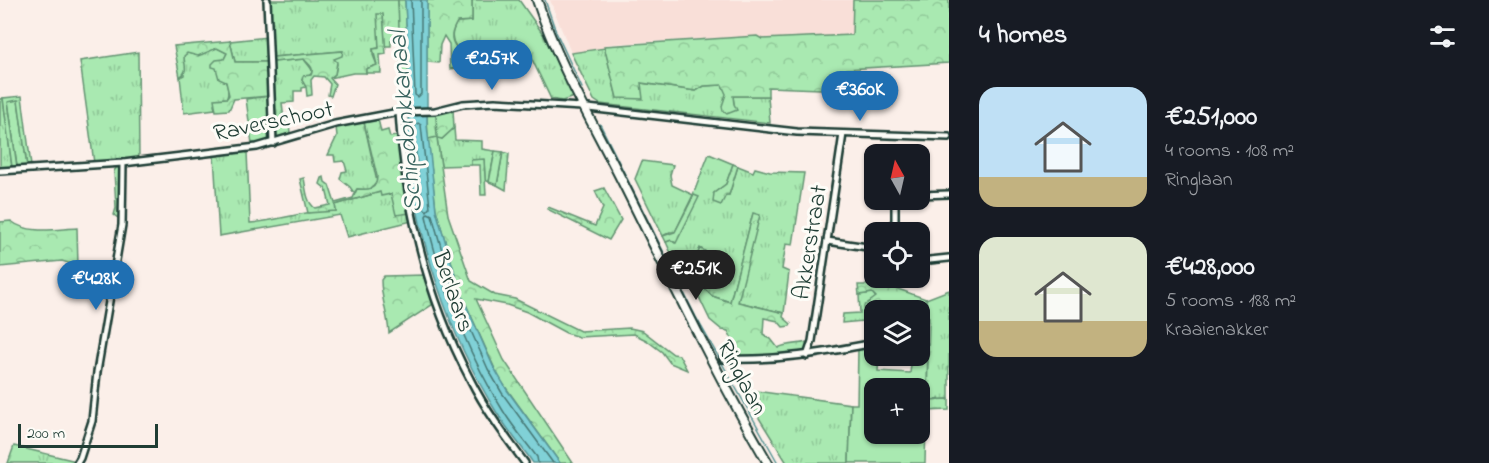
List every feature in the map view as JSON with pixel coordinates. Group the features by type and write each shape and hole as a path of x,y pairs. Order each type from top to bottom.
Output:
{"main road":[{"name":"Ringlaan","path":"537,0 559,55 718,375 768,463"},
{"name":"Ringlaan","path":"584,104 594,120 605,148"}],"street":[{"path":"267,0 273,143"},
{"name":"Raverschoot","path":"0,171 123,164 273,143 335,124 402,112 431,111 463,104 495,102 584,104 782,130 949,137"},
{"name":"Berlaars","path":"402,112 407,194 430,285 447,331 470,380 495,422 525,463"},
{"name":"Akkerstraat","path":"807,356 812,341 843,134"},
{"path":"76,463 80,458 92,421 97,372 122,225 123,164"},
{"path":"930,195 949,194"},
{"path":"827,241 864,247"},
{"path":"930,260 949,258"},
{"path":"723,359 755,360 807,356 864,345"}],"shaded area":[{"path":"550,0 853,0 852,35 762,39 757,36 611,44 605,45 605,48 571,53"}],"green space":[{"path":"270,0 398,0 400,39 391,40 391,46 385,46 383,15 379,48 373,49 377,65 366,69 366,73 330,78 335,74 337,64 333,59 342,51 273,57"},
{"path":"398,0 405,0 409,84 401,84"},
{"path":"427,0 472,0 472,21 457,22 452,38 456,47 474,48 474,56 458,60 457,68 450,69 449,44 444,36 440,45 439,63 427,62"},
{"path":"472,0 519,0 543,34 574,97 562,101 551,99 528,51 490,42 489,56 474,56 474,48 456,47 452,38 454,28 457,22 472,21"},
{"path":"853,0 949,0 949,63 847,69 847,90 768,87 768,96 733,96 737,110 727,114 723,111 722,106 726,94 722,85 704,86 696,91 641,83 643,99 617,98 604,46 757,36 762,39 852,35"},
{"path":"377,14 383,14 386,54 380,55 381,73 366,73 366,69 377,65 373,49 379,48"},
{"path":"267,37 268,62 235,62 230,41"},
{"path":"230,41 235,62 268,62 269,96 234,99 229,110 216,111 214,99 227,98 229,95 226,82 219,79 216,68 212,67 212,64 216,60 224,59 227,53 217,48 198,56 187,53 184,56 185,70 180,77 174,46"},
{"path":"213,48 227,53 216,67 227,86 227,98 217,99 214,104 215,109 184,113 180,77 184,75 184,55 201,54"},
{"path":"605,48 617,98 641,83 696,91 704,86 722,85 734,104 733,96 768,96 770,123 600,104 594,100 571,53"},
{"path":"343,51 342,56 334,59 337,62 335,74 330,78 335,84 331,96 328,95 330,84 324,77 314,76 311,80 312,95 307,96 302,80 303,76 311,75 312,70 304,59 273,62 273,57"},
{"path":"138,52 139,159 94,163 80,61"},
{"path":"304,59 312,72 302,80 306,87 302,88 302,91 294,91 294,102 282,103 284,120 289,123 290,133 277,137 273,62"},
{"path":"22,96 31,166 27,166 18,100 8,102 17,167 12,167 3,98"},
{"path":"269,96 271,141 252,144 246,99"},
{"path":"3,98 12,167 0,168 0,99"},
{"path":"18,100 27,166 17,167 8,101"},
{"path":"453,109 454,128 442,139 437,138 448,215 471,281 495,295 515,299 580,331 630,328 643,331 673,354 679,355 687,370 670,363 662,352 634,334 579,337 566,333 527,312 507,305 476,299 504,360 573,463 560,463 499,378 460,291 436,210 428,139 437,137 436,114"},
{"path":"427,114 436,114 438,137 442,139 454,128 455,140 482,141 482,149 495,151 489,182 485,180 484,160 471,160 471,165 441,166 437,138 428,139"},
{"path":"378,119 381,132 388,130 390,137 397,136 410,213 396,215 391,194 381,196 380,192 335,205 336,211 308,213 300,179 304,178 308,199 315,208 330,205 326,189 320,184 324,177 335,203 353,198 357,189 374,187 377,176 364,122"},
{"path":"364,122 377,182 370,190 357,189 354,193 340,179 342,172 347,171 344,161 335,162 334,155 328,155 337,136 336,127"},
{"path":"495,151 503,152 497,185 489,182"},
{"path":"247,152 250,223 314,212 336,211 335,205 380,192 391,193 410,213 412,221 347,237 340,215 219,236 214,156"},
{"path":"503,152 509,154 506,190 497,185"},
{"path":"709,154 733,164 726,184 714,193 729,195 738,166 753,172 755,168 770,172 804,173 793,245 786,244 782,269 789,272 784,313 738,302 753,214 730,302 712,296 694,279 700,248 690,275 680,260 675,262 666,242 671,240 675,243"},
{"path":"484,159 486,195 481,195 480,165 471,165 471,160"},
{"path":"642,161 673,165 670,175 672,185 693,195 675,232 663,236 635,179"},
{"path":"733,164 738,166 729,195 726,195 721,205 713,202 714,193 726,184"},
{"path":"117,167 121,171 120,218 114,215 116,208 114,171"},
{"path":"604,188 621,220 609,240 547,209 548,207 595,226 603,208 595,191"},
{"path":"694,195 699,197 676,243 671,240 666,242 663,236 675,232"},
{"path":"753,213 760,215 738,302 784,313 783,317 791,324 790,326 783,327 778,321 764,318 763,334 771,339 778,348 807,342 806,352 803,354 742,358 728,331 722,330 710,320 697,293 687,286 675,262 680,259 690,274 700,248 705,251 694,279 712,296 730,302"},
{"path":"11,221 34,230 77,228 78,266 62,261 0,267 0,222"},
{"path":"425,275 435,303 389,333 381,280 384,276"},
{"path":"858,285 864,285 864,288 895,288 926,300 872,300 876,297 872,293 859,295"},
{"path":"949,290 949,399 930,400 930,378 928,378 928,366 930,366 930,300 926,299"},
{"path":"873,293 876,298 864,300 864,321 842,323 843,314 860,313 859,295"},
{"path":"864,348 864,366 878,366 878,371 910,373 911,366 927,366 927,378 864,378 864,444 925,444 925,463 849,463 851,404 857,404 858,349"},
{"path":"741,389 851,404 849,463 787,463"},
{"path":"949,399 949,410 930,411 930,400"},
{"path":"14,446 76,461 74,463 8,463"}],"water":[{"path":"405,0 427,0 427,125 436,210 460,291 493,366 507,390 560,463 533,463 501,419 464,352 437,284 418,214 412,180 408,139 409,76"}],"waterway":[{"path":"545,0 556,32 582,88"},
{"path":"600,124 696,317 778,463"}],"water label":[{"name":"Schipdonkkanaal","path":"404,122"}]}
